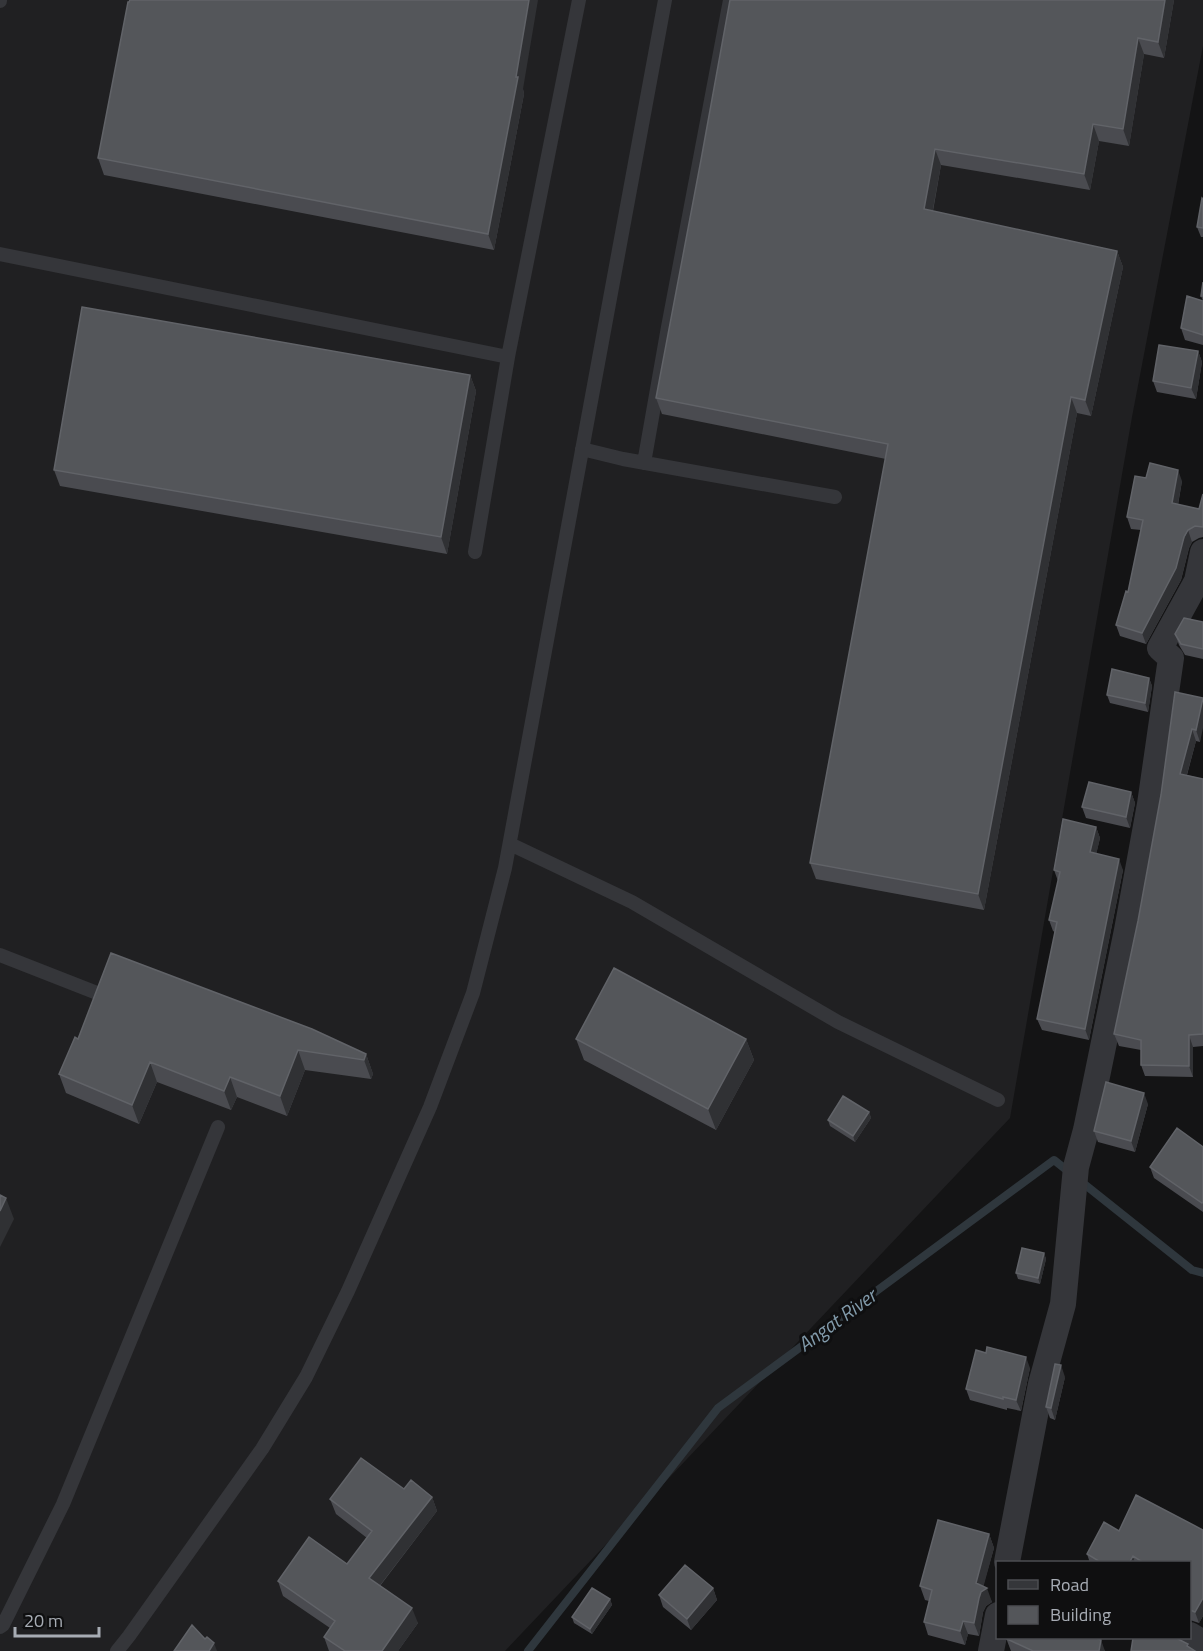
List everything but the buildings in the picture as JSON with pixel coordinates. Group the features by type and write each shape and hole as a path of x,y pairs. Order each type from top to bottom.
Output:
{"street":[{"path":"1007,1561 1039,1393 1063,1304 1076,1167 1086,1130 1127,930 1150,804 1171,658 1160,648 1197,581 1203,552"},
{"path":"991,1651 996,1625"}],"lane":[{"path":"475,552 508,357 579,0"},
{"path":"117,1651 262,1449 311,1367 348,1291 430,1107 473,993 506,868 665,0"},
{"path":"644,463 730,0"},
{"path":"0,254 508,357"},
{"path":"582,449 644,463 835,497"},
{"path":"510,844 632,902 838,1022 998,1100"},
{"path":"0,955 97,993"},
{"path":"0,1627 63,1504 218,1127"}],"shaded area":[{"path":"0,0 1203,0 1203,46 1132,417 1010,1118 505,1651 0,1651"}],"waterway":[{"name":"Angat River","path":"528,1651 718,1408 1054,1160 1192,1270 1203,1273"}]}
